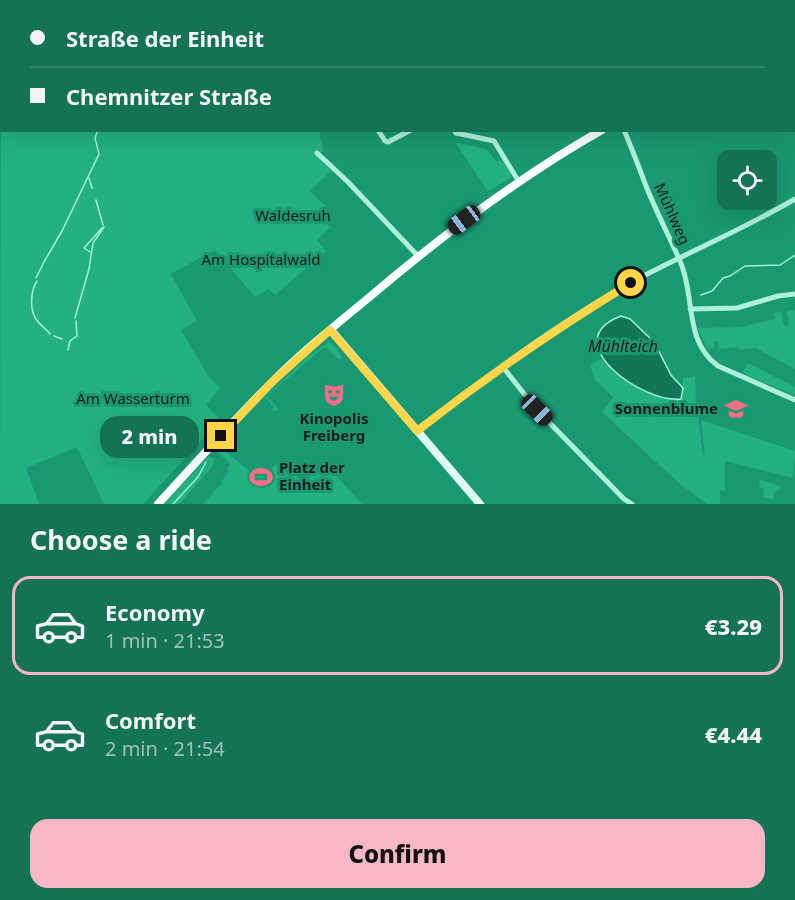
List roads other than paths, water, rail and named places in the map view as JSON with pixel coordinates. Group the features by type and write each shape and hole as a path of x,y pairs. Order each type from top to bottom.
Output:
{"main road":[{"path":"158,504 265,389 330,330 418,256 519,182 599,132"}],"street":[{"path":"379,132 388,142 407,132"},
{"path":"455,132 494,141 519,182"},
{"name":"Mühlweg","path":"625,132 680,260 696,339 712,361 738,376 795,400"},
{"path":"317,153 350,184 418,256"},
{"path":"417,431 502,366 578,315 631,283 767,216 795,199"},
{"path":"690,309 737,308 778,296 795,294"},
{"path":"330,330 480,504"},
{"path":"502,366 537,410 624,499 632,504"}],"water":[{"name":"Mühlteich","path":"621,316 630,319 654,342 671,375 683,388 681,399 665,398 646,392 628,382 612,369 601,355 597,340 603,327"}],"waterway":[{"path":"36,278 62,231 99,154 95,138 97,132"},
{"path":"89,178 92,188"},
{"path":"96,200 103,225"},
{"path":"75,318 89,269 93,243 104,227"},
{"path":"90,252 84,248 102,228"},
{"path":"701,295 712,291 723,278 745,266 780,265 795,255"},
{"path":"37,281 32,294 32,310 37,321 50,334"},
{"path":"68,350 70,341 77,336 76,321"},
{"path":"54,336 62,339"},
{"path":"173,504 198,477 206,462"}],"place":[{"name":"Kinopolis Freiberg","path":"334,395"},
{"name":"Sonnenblume","path":"736,409"},
{"name":"Platz der Einheit","path":"261,477"}],"park label":[{"name":"Waldesruh","path":"293,216"},
{"name":"Am Hospitalwald","path":"261,260"},
{"name":"Am Wasserturm","path":"133,399"}]}
